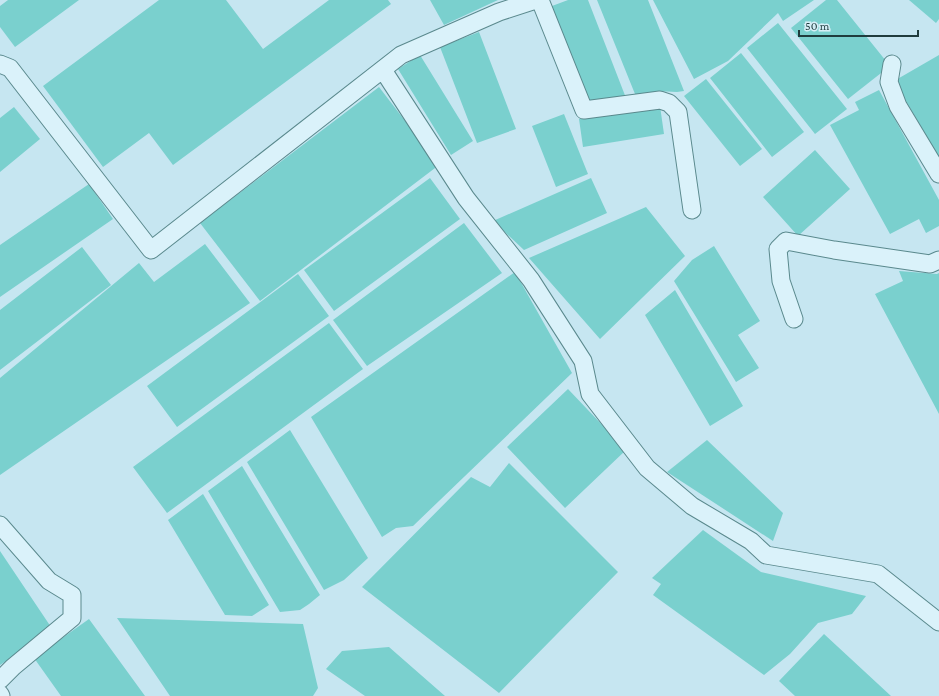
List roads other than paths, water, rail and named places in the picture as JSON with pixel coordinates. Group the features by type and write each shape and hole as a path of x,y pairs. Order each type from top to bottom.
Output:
{"street":[{"path":"0,64 10,68 151,250 401,56 499,12 536,0"},
{"path":"540,0 584,110 660,100 669,103 678,112 692,210"},
{"path":"892,64 889,82 898,106 939,174"},
{"path":"383,70 466,198 531,280 583,361 590,394 647,468 692,506 750,541 766,555 878,574 939,622"},
{"path":"794,319 781,281 778,248 786,241 834,250 930,264 939,260"},
{"path":"0,525 49,581 72,595 72,618 13,666 0,680"}]}
